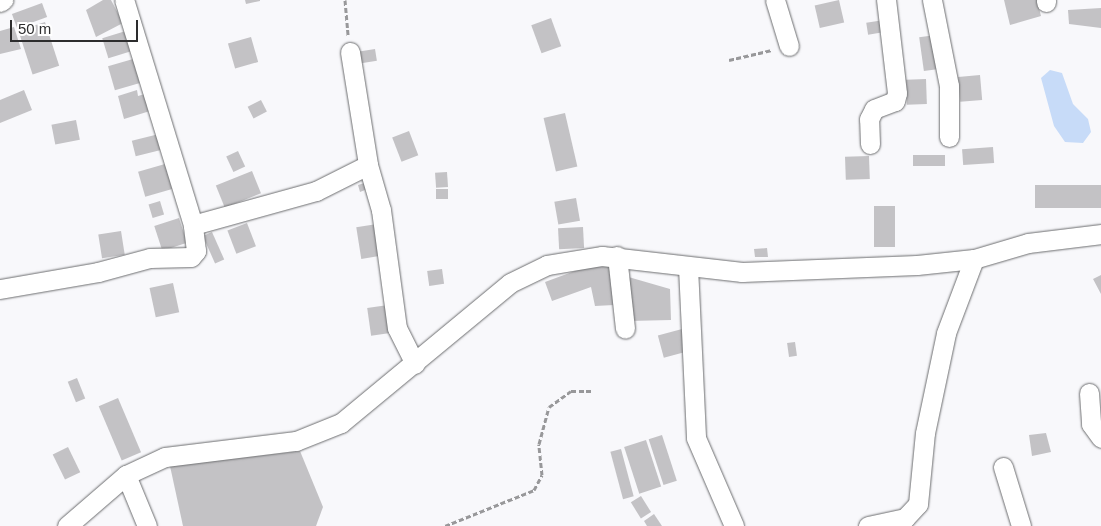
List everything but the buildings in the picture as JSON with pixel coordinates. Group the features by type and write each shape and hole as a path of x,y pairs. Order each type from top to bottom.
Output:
{"street":[{"path":"0,289 98,272 150,258 191,257 196,242 193,225 124,0"},
{"path":"774,0 789,46"},
{"path":"870,144 869,119 874,110 895,101 897,93 886,0"},
{"path":"932,0 949,86 949,137"},
{"path":"350,52 368,165 381,210 397,328 415,364"},
{"path":"193,225 316,191 368,165"},
{"path":"67,526 126,475 165,457 319,435 367,406 415,364 528,272 566,261 617,256 688,267 742,272 974,259 1028,244 1101,234"},
{"path":"617,256 625,329"},
{"path":"868,526 905,518 918,504 924,433 946,333 974,259"},
{"path":"688,267 696,438 734,526"},
{"path":"1089,393 1091,424 1101,438"},
{"path":"1003,467 1021,526"},
{"path":"126,475 147,526"}],"path":[{"path":"345,0 350,52"},
{"path":"729,60 789,46"},
{"path":"445,526 534,490 542,475 539,444 549,407 571,392 594,391"}],"water":[{"path":"1050,70 1062,73 1073,104 1088,119 1091,132 1083,143 1065,142 1054,126 1041,78"}]}
